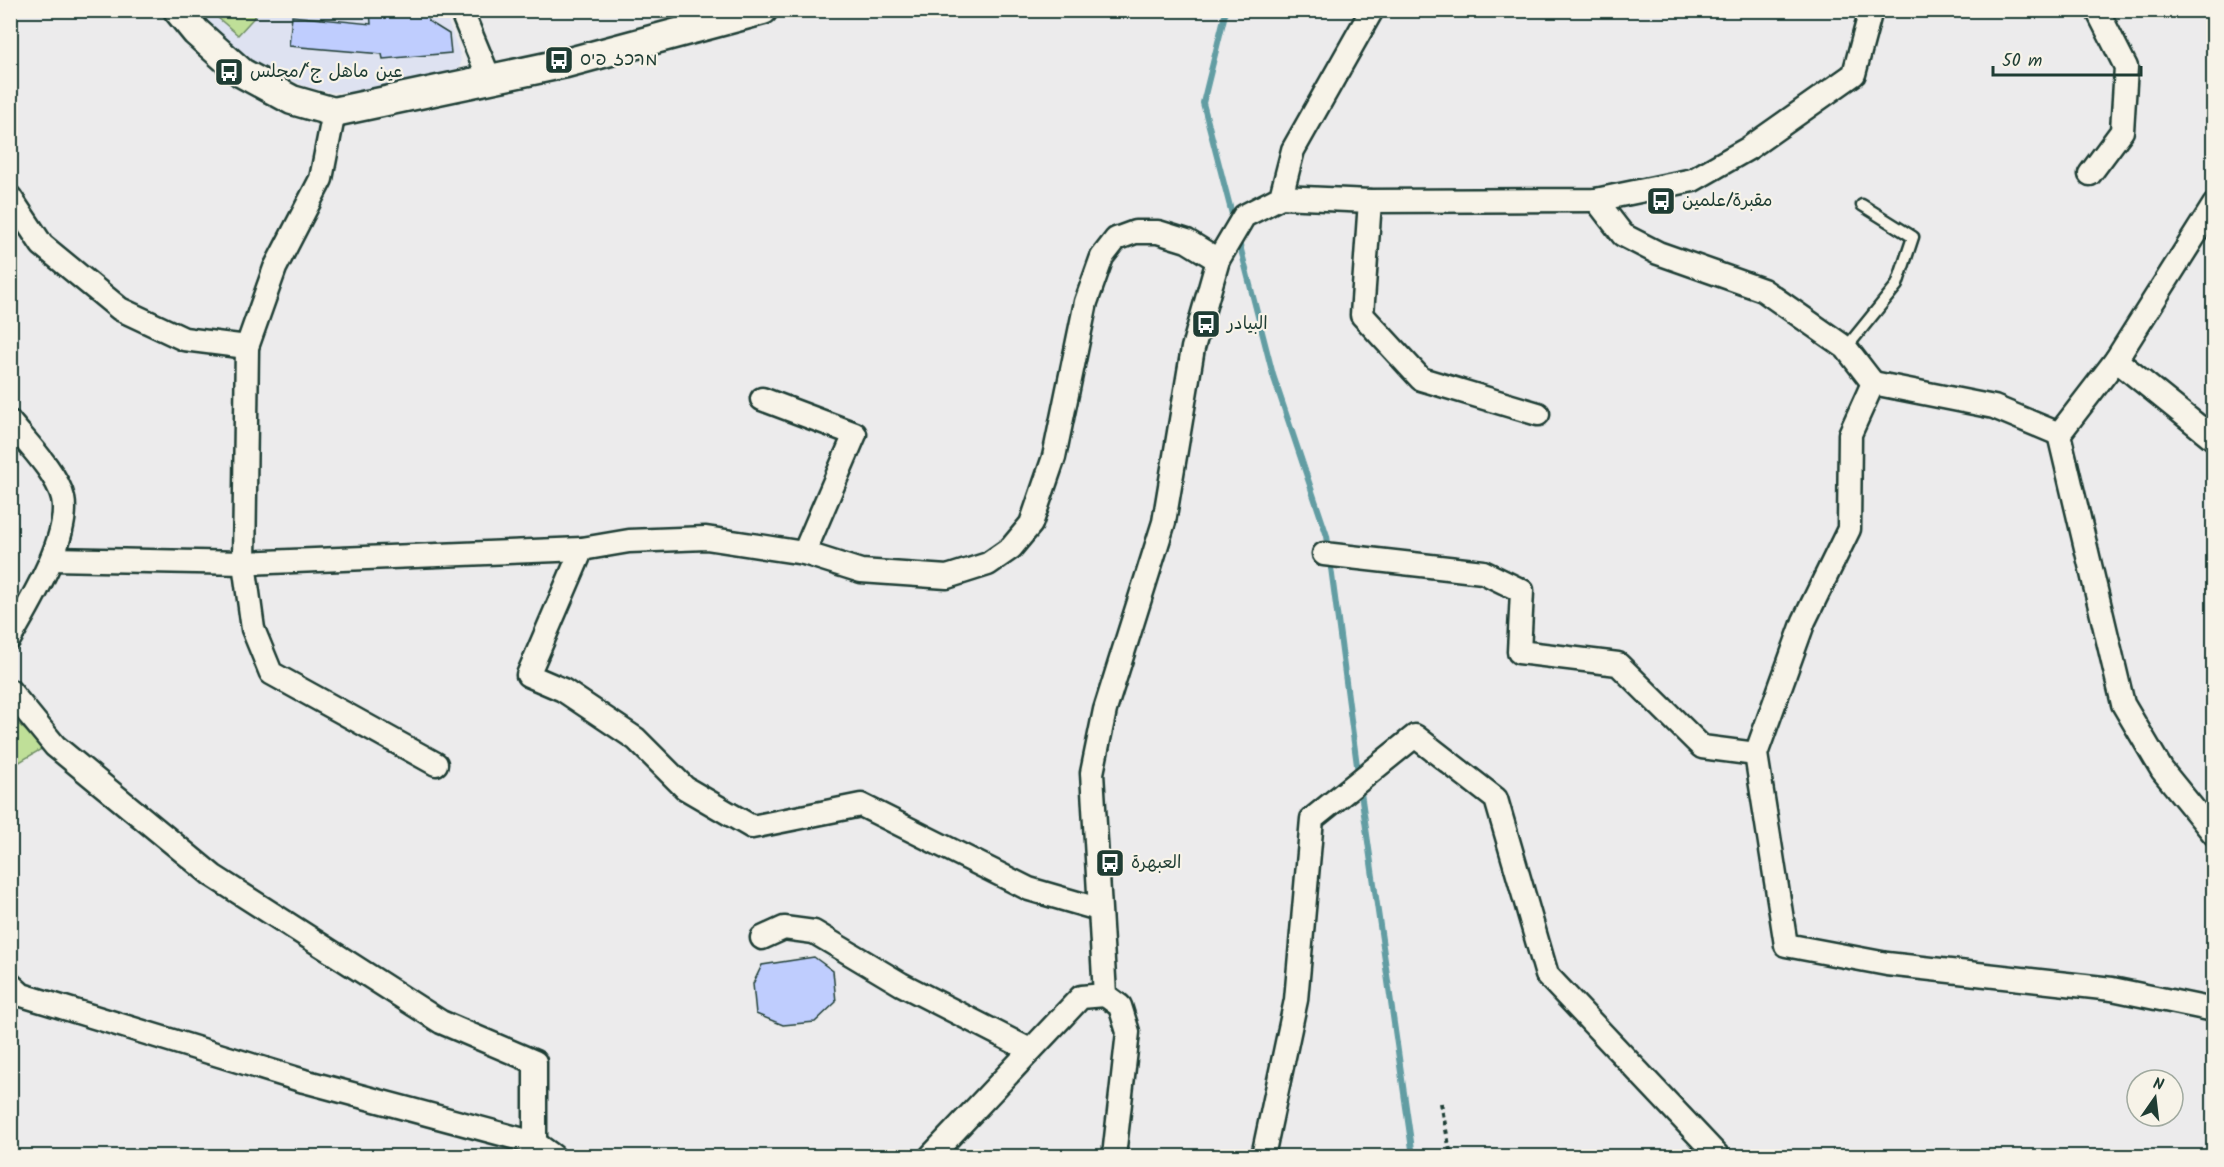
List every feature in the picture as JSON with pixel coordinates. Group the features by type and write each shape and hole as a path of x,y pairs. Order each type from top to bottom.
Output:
{"street":[{"path":"178,10 196,32 242,73 292,100 334,112 567,63 763,10"},
{"path":"461,10 490,80"},
{"path":"1281,198 1293,150 1372,10"},
{"path":"1105,995 1098,909 1092,773 1105,710 1164,522 1193,348 1218,260 1244,216 1281,198 1370,201 1596,200 1693,180 1749,148 1854,74 1871,10"},
{"path":"2090,174 2122,131 2126,67 2097,10"},
{"path":"334,112 321,179 275,268 247,347 244,563 252,628 271,673 436,764"},
{"path":"10,197 42,245 120,309 184,339 247,347"},
{"path":"1596,200 1623,235 1658,253 1763,290 1846,348 1874,383 1994,407 2059,434"},
{"path":"1370,201 1362,315 1421,379 1538,414"},
{"path":"2059,434 2116,360 2214,205"},
{"path":"52,560 244,563 582,549 629,541 706,538 804,553 861,571 947,577 988,564 1011,548 1031,524 1054,457 1086,302 1102,257 1116,239 1135,232 1158,232 1187,241 1218,260"},
{"path":"2116,360 2214,439"},
{"path":"1874,383 1850,434 1850,529 1804,621 1756,754 1786,945 1887,964 2112,989 2214,1010"},
{"path":"762,399 855,434 804,553"},
{"path":"10,422 53,476 63,498 61,522 52,560 10,638"},
{"path":"2059,434 2123,704 2162,770 2214,834"},
{"path":"582,549 528,675 563,690 636,739 685,788 752,827 861,805 1029,889 1098,909"},
{"path":"1324,554 1483,572 1522,591 1519,652 1618,664 1702,747 1756,754"},
{"path":"10,691 55,746 213,876 441,1022 535,1062 544,1150 304,1081 22,995 10,984"},
{"path":"1263,1156 1296,1000 1312,819 1415,736 1496,799 1547,975 1718,1156"},
{"path":"762,938 784,928 814,932 902,984 1030,1050"},
{"path":"931,1156 1081,997 1105,995 1120,1006 1128,1032 1114,1156"}],"lane":[{"path":"1846,348 1897,285 1913,237 1862,205"}],"path":[{"path":"1441,1103 1451,1156"}],"shaded area":[{"path":"194,11 444,11 460,54 461,63 457,74 440,78 355,92 330,92 304,86 253,61"}],"green space":[{"path":"210,11 260,11 238,35"},
{"path":"10,717 45,747 11,767 10,767"}],"building":[{"path":"370,10 427,10 428,21 449,34 451,53 383,59 382,54 289,46 292,16 371,24"},
{"path":"814,957 833,971 836,1002 815,1022 783,1025 756,1014 753,984 762,965"}],"waterway":[{"path":"1226,10 1203,103 1234,222"},
{"path":"1238,238 1273,375 1327,536 1329,550"},
{"path":"1330,560 1358,773"},
{"path":"1360,786 1413,1156"}],"place":[{"name":"מרכז פיס","path":"559,60"},
{"name":"عين ماهل ج‘/مجلس","path":"229,72"},
{"name":"مقبرة/علمين","path":"1661,201"},
{"name":"البيادر","path":"1206,324"},
{"name":"العبهرة","path":"1110,863"}]}
